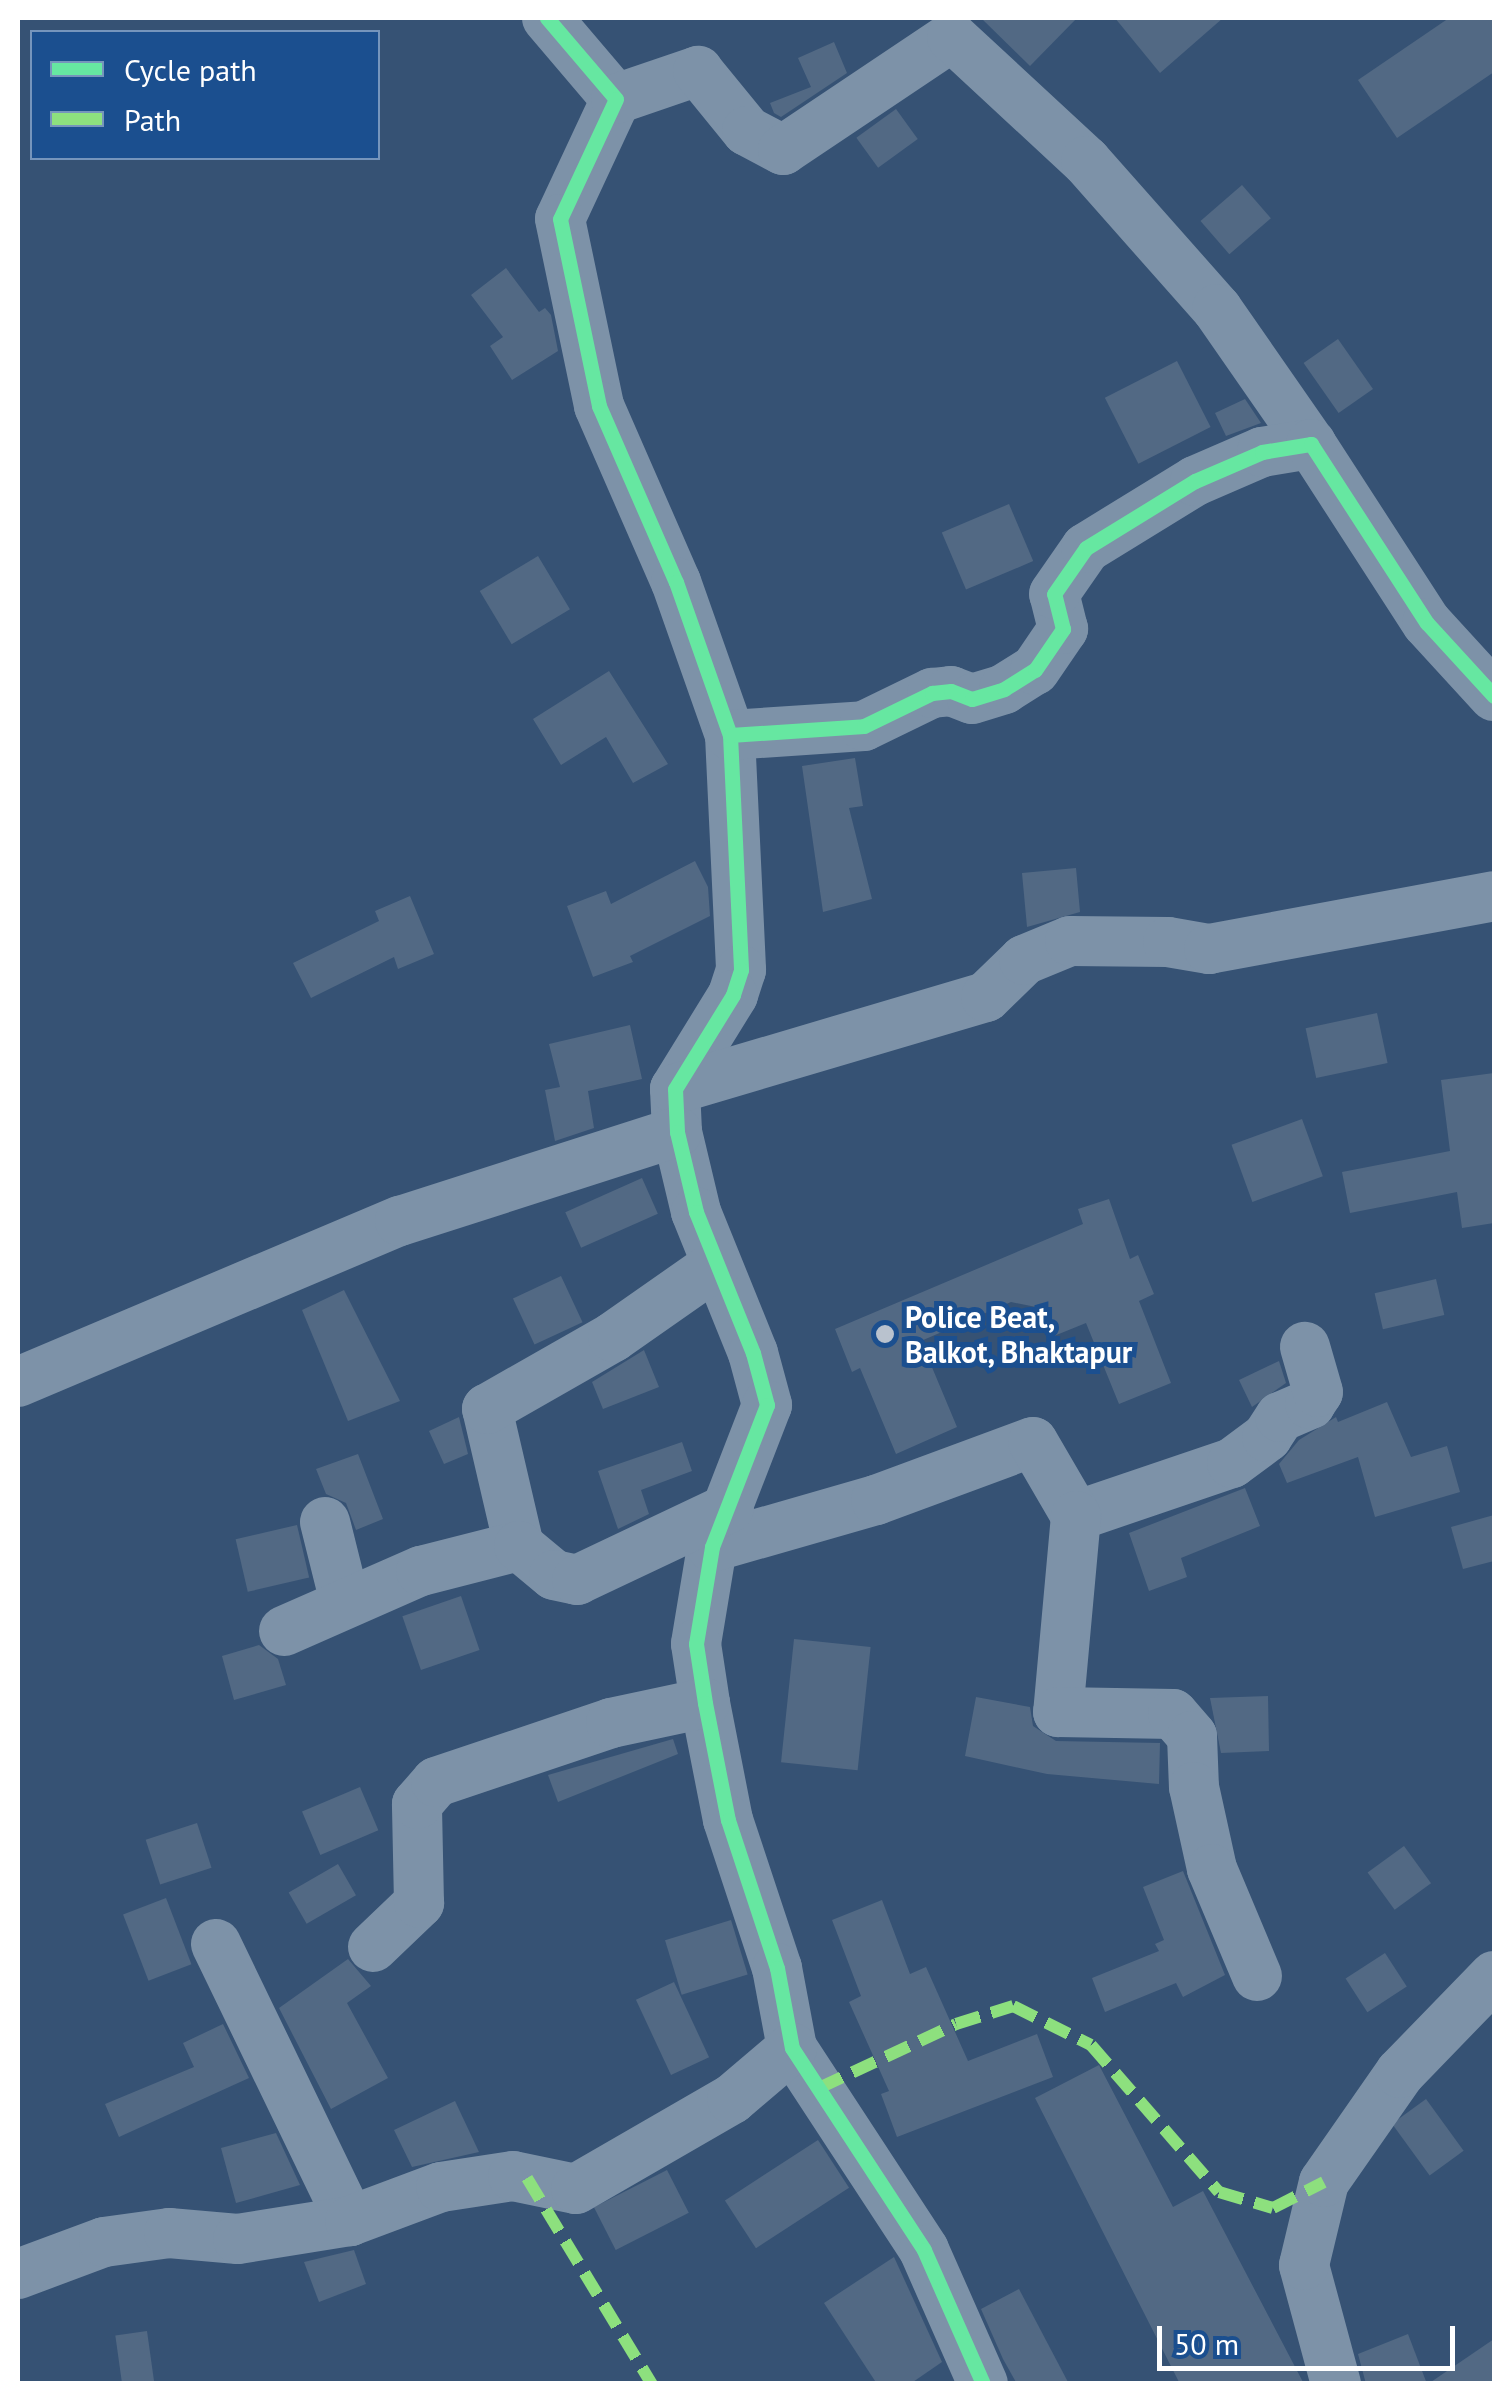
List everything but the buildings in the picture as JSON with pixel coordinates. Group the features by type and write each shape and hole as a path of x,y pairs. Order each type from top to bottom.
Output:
{"street":[{"path":"548,18 616,99"},
{"path":"982,2384 924,2250 792,2048 777,1968 728,1820 705,1703 696,1644 721,1528 767,1404 754,1353 716,1265 676,1110 733,996 741,970 730,735 676,582 600,406 560,219 616,99 698,72 747,131 783,150 952,37 1086,161 1217,309 1311,444 1427,623 1494,696"},
{"path":"730,735 864,726 932,693 951,691 972,699 1004,689 1034,670 1063,629 1054,594 1086,548 1195,481 1262,452 1311,444"},
{"path":"18,1382 676,1110 986,997 1024,960 1070,941 1168,942 1209,949 1494,896"},
{"path":"716,1265 613,1337 488,1409 519,1546 554,1575 578,1580 721,1528 876,1500 1033,1442 1076,1516 1058,1712 1172,1714 1192,1736 1194,1788 1212,1868 1257,1976"},
{"path":"1076,1516 1244,1455 1280,1417 1310,1404 1318,1392 1305,1347"},
{"path":"325,1522 345,1602"},
{"path":"284,1630 421,1572 519,1546"},
{"path":"373,1947 419,1903 417,1804 436,1782 612,1723 705,1703"},
{"path":"216,1944 350,2221"},
{"path":"1336,2384 1304,2265 1324,2182 1400,2072 1494,1976"},
{"path":"18,2274 104,2242 169,2232 238,2239 350,2221 442,2187 513,2176 576,2189 732,2099 792,2048"}],"marked path":[{"path":"819,2088 956,2024 1013,2006 1091,2045 1219,2192 1273,2208 1324,2182"},
{"path":"527,2178 652,2384"}],"cycle path":[{"path":"547,18 616,99 560,219 599,406 676,582 730,735 741,970 733,995 675,1089 677,1132 696,1212 753,1353 767,1405 712,1547 696,1644 705,1703 728,1820 777,1968 792,2048 924,2250 983,2384"},
{"path":"730,735 864,726 932,693 951,691 972,699 1004,689 1035,670 1063,629 1054,594 1086,548 1195,481 1262,452 1311,444 1427,623 1494,696"}],"place":[{"name":"Police Beat, Balkot, Bhaktapur","path":"885,1334"}]}
